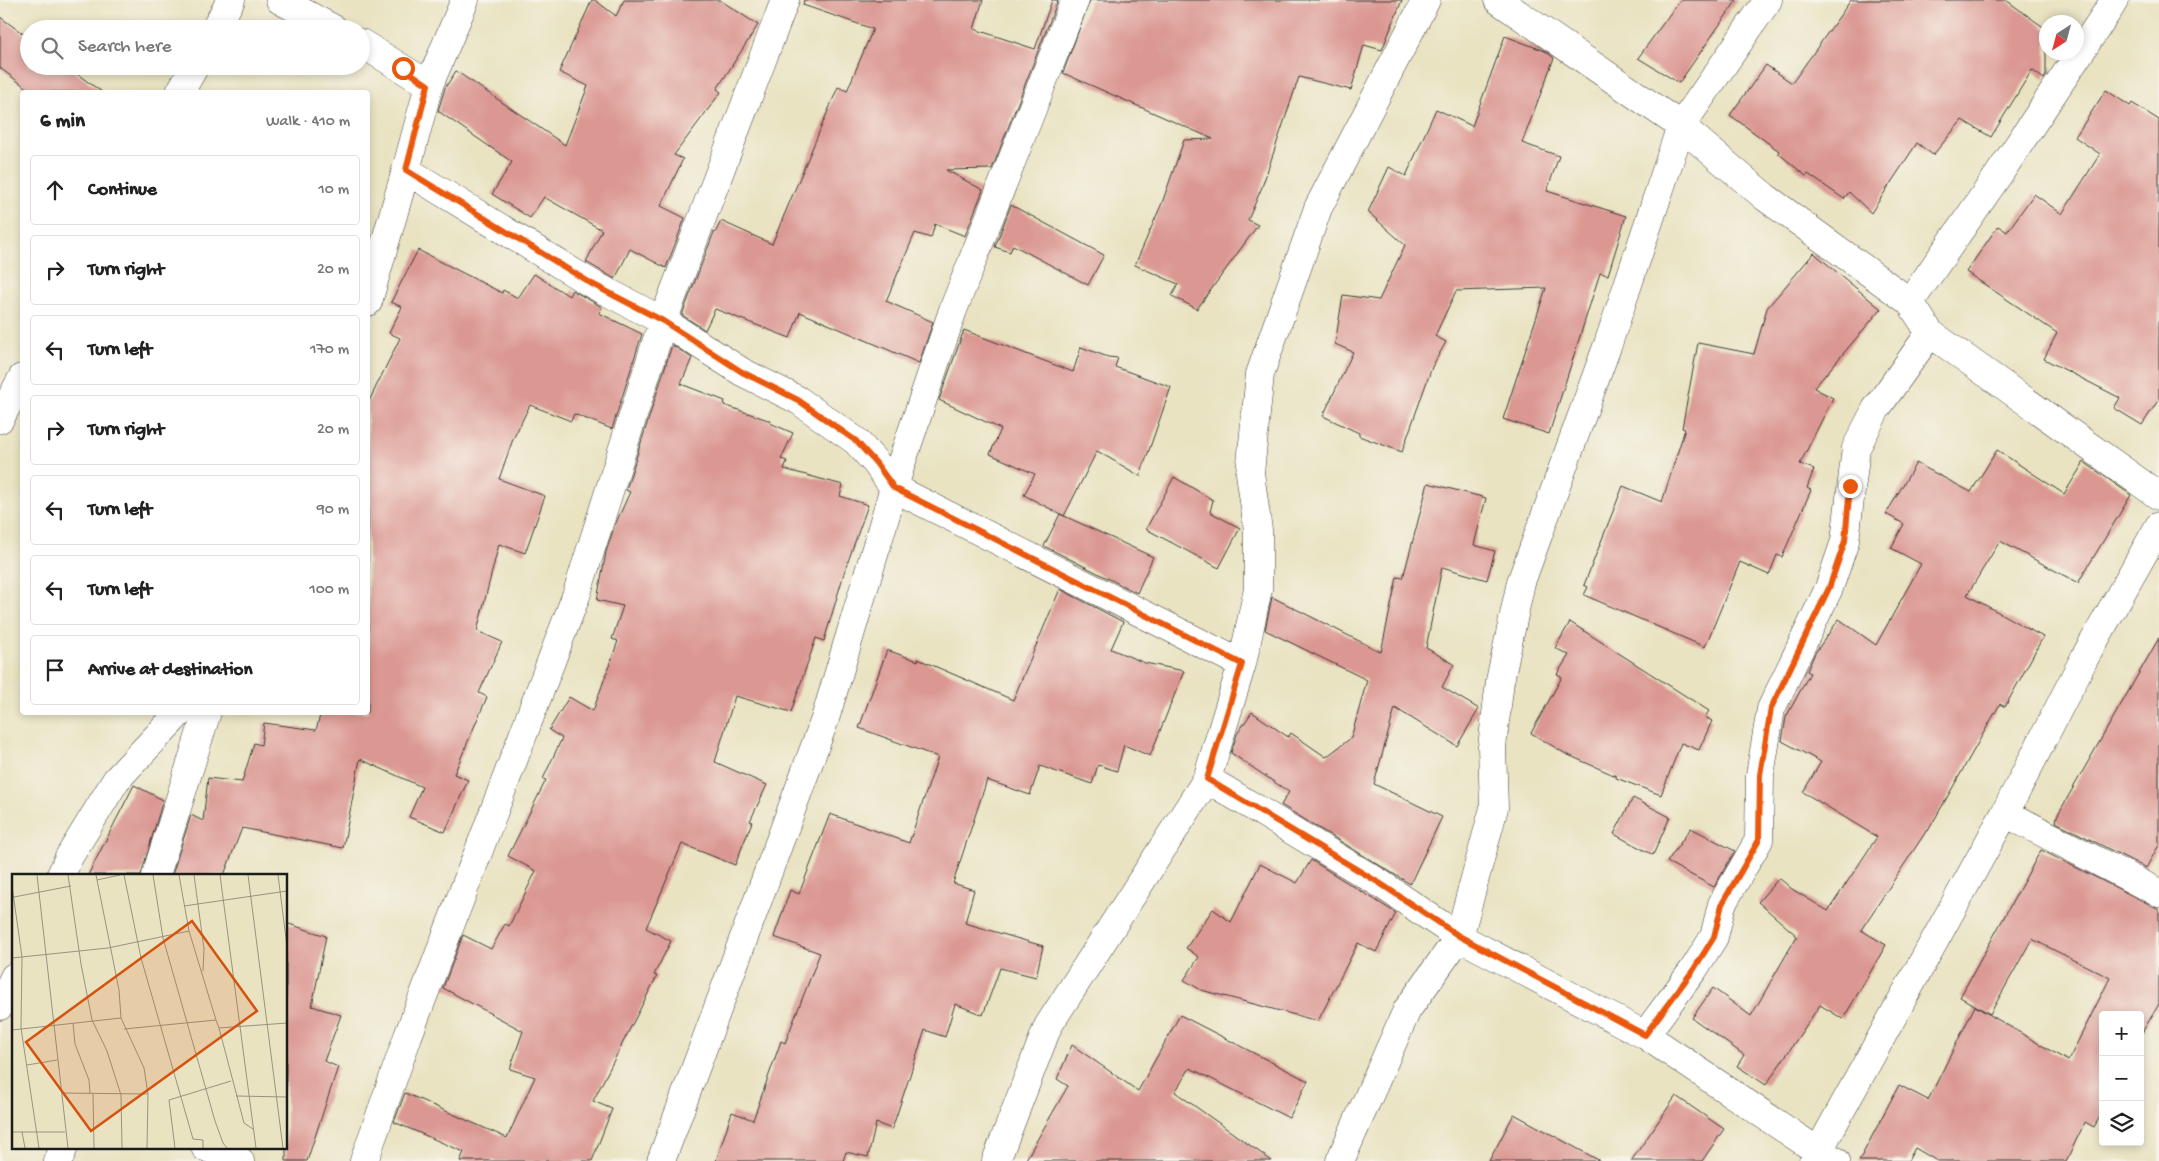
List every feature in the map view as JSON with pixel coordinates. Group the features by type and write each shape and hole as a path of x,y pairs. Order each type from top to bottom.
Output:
{"street":[{"path":"220,20 231,0"},
{"path":"280,0 317,20"},
{"path":"370,295 428,85 465,0"},
{"path":"364,1161 408,1036 576,596 663,321 785,0"},
{"path":"661,1161 825,719 894,488 953,310 1075,0"},
{"path":"996,1161 1048,1026 1207,779 1242,664 1258,589 1258,530 1250,473 1260,374 1318,208 1426,0"},
{"path":"1498,0 1681,126 1765,197 1910,302 1930,333 2159,496"},
{"path":"1340,1161 1408,1010 1459,936 1494,808 1492,747 1500,681 1521,582 1608,344 1681,126 1768,0"},
{"path":"1910,302 1999,174 2115,0"},
{"path":"370,49 428,85"},
{"path":"181,90 190,75"},
{"path":"406,170 592,284 663,321 742,372 798,400 856,441 876,463 894,488 1242,664"},
{"path":"1645,1035 1694,969 1714,937 1722,904 1759,840 1760,775 1771,708 1829,588 1845,541 1856,448 1876,409 1930,333"},
{"path":"0,419 20,382"},
{"path":"1207,779 1381,884 1459,936 1645,1035 1823,1158 1852,1088 2005,813 2085,657 2159,526"},
{"path":"61,874 69,857 116,780 177,715"},
{"path":"156,874 206,715"},
{"path":"2005,813 2159,894"},
{"path":"0,1006 12,980"},
{"path":"58,1161 64,1148"},
{"path":"208,1148 240,1161"}],"building":[{"path":"592,0 595,0 616,16 624,0 720,0 758,25 717,89 721,92 674,155 683,159 661,206 685,218 666,268 630,249 615,279 586,262 602,230 544,197 530,218 492,194 512,162 438,111 445,88 456,71 565,145 588,86 559,72"},
{"path":"804,0 983,0 974,29 1035,49 1052,0 1058,0 992,169 946,170 983,190 965,236 935,224 931,238 915,233 886,301 933,322 919,363 800,312 790,338 715,309 705,330 682,315 714,232 721,221 772,244 838,87 847,91 873,29 803,5"},
{"path":"1090,0 1402,0 1382,50 1364,45 1351,90 1299,77 1262,187 1248,220 1258,225 1197,309 1172,296 1178,284 1135,265 1162,203 1184,140 1213,139 1063,73"},
{"path":"1680,0 1737,0 1679,83 1638,58"},
{"path":"1851,0 2006,0 2039,24 2039,60 2046,60 2046,75 2044,79 2032,70 1991,137 1962,120 1933,155 1917,143 1871,213 1849,192 1844,199 1808,174 1806,176 1778,153 1779,151 1730,115 1766,65 1792,83"},
{"path":"0,17 20,31 20,75 78,75 99,90 29,90 0,68"},
{"path":"1505,36 1545,51 1554,58 1522,143 1559,156 1547,191 1626,216 1608,275 1600,273 1549,434 1503,419 1546,288 1456,291 1435,336 1446,342 1432,367 1402,452 1359,436 1359,433 1323,416 1353,352 1335,344 1343,295 1379,300 1405,245 1368,212 1389,167 1406,176 1436,109 1472,126"},
{"path":"2106,90 2130,106 2132,103 2159,120 2159,399 2142,425 2114,408 2120,398 2044,359 2057,333 1966,272 1998,226 2007,232 2034,194 2062,214 2100,154 2075,137"},
{"path":"1011,205 1104,255 1088,285 1013,245 1010,252 995,247"},
{"path":"418,250 502,293 503,290 518,298 534,274 569,296 572,290 602,307 599,313 642,334 612,429 574,414 571,421 530,405 513,439 499,479 545,496 525,553 499,544 477,631 502,642 479,693 487,697 454,774 468,780 445,832 409,817 422,787 360,759 343,848 242,828 224,874 172,874 191,815 203,821 208,778 242,782 254,743 261,745 264,723 316,730 320,715 370,715 370,399 400,338 389,333 402,307 391,302"},
{"path":"1814,253 1881,309 1814,388 1833,398 1800,464 1814,469 1807,488 1811,490 1782,557 1777,555 1769,575 1740,562 1705,647 1584,595 1588,587 1584,585 1623,486 1662,502 1685,429 1682,428 1698,343 1754,354 1767,308"},
{"path":"964,330 1073,372 1081,347 1108,357 1118,358 1115,367 1171,387 1140,476 1097,451 1064,516 1024,495 1035,474 990,454 1001,429 939,400"},
{"path":"672,345 692,358 681,384 725,401 724,405 771,421 770,423 793,433 781,459 787,461 784,469 843,485 840,496 868,505 845,570 824,641 816,638 791,712 735,696 715,762 767,785 750,821 752,822 735,865 682,844 646,928 671,941 654,975 657,976 593,1101 612,1109 592,1161 460,1161 464,1152 394,1122 405,1093 507,1138 535,1077 510,1069 523,1031 443,988 463,935 491,949 505,924 509,926 536,871 508,856 546,780 543,779 562,738 549,730 569,697 593,711 618,641 612,639 623,606 597,600 606,552 615,525 630,492 626,490"},
{"path":"1997,450 2064,494 2084,462 2131,495 2078,583 2000,541 1967,595 2043,637 2005,707 2000,704 1928,831 1861,930 1886,945 1843,1019 1820,1005 1766,1085 1737,1066 1744,1055 1692,1018 1713,988 1751,1016 1797,936 1758,902 1779,878 1792,889 1828,911 1877,837 1803,792 1821,762 1782,741 1786,717 1810,673 1807,671 1815,653 1839,619 1876,645 1921,564 1891,548 1904,524 1886,514 1916,463 1971,492"},
{"path":"1174,477 1213,500 1210,512 1240,528 1219,568 1146,529"},
{"path":"1428,483 1486,498 1474,545 1495,551 1487,580 1442,567 1426,648 1454,664 1442,687 1479,709 1457,746 1395,708 1374,784 1442,817 1410,884 1281,805 1289,792 1231,753 1237,734 1252,712 1288,737 1291,733 1326,757 1351,738 1367,680 1265,630 1272,597 1381,652 1397,577 1403,578"},
{"path":"1060,514 1153,557 1137,593 1044,546"},
{"path":"1060,589 1123,622 1111,649 1145,663 1184,671 1150,756 1124,745 1117,771 1098,765 1092,784 1040,766 1030,795 987,780 953,883 974,890 965,923 1043,946 1036,977 1000,968 983,1015 955,1004 945,1037 925,1030 892,1129 876,1123 868,1157 846,1152 843,1161 716,1161 732,1112 753,1120 781,1041 785,1043 820,953 774,937 790,890 799,894 830,814 909,843 938,757 859,728 887,650 918,661 918,659 1013,700"},
{"path":"1570,622 1709,711 1705,717 1712,721 1699,750 1681,743 1661,795 1616,778 1616,776 1566,754 1531,733 1562,677 1557,674 1569,655 1555,648"},
{"path":"2159,638 2159,845 2146,868 2056,822 2057,816"},
{"path":"134,785 163,800 141,874 89,874"},
{"path":"1633,798 1670,817 1653,855 1614,834"},
{"path":"1691,828 1735,851 1714,887 1667,862"},
{"path":"2041,850 2159,909 2159,1004 2144,1029 2144,1011 2099,1011 2099,1118 2094,1127 2085,1122 2066,1161 1937,1161 1915,1148 1908,1161 1859,1161 1899,1085 1928,1100 1975,1006 2068,1061 2110,978 2032,939 1990,1014 1960,997"},
{"path":"1311,860 1396,913 1376,952 1358,943 1318,1021 1201,990 1184,980 1199,957 1186,948 1213,909 1231,922 1260,864 1297,883"},
{"path":"288,924 326,936 312,1006 341,1015 324,1061 338,1067 307,1161 286,1161 286,1148 288,1148"},
{"path":"1180,1015 1308,1081 1289,1118 1190,1068 1175,1092 1272,1161 1025,1161 1068,1086 1057,1079 1072,1045 1138,1091"},
{"path":"1676,1096 1724,1129 1702,1161 1631,1161"},
{"path":"1514,1114 1600,1161 1489,1161"}],"route":[{"path":"403,68 428,85 406,170 592,284 663,321 742,372 798,400 856,441 876,463 894,488 1242,664 1207,779 1381,884 1459,936 1645,1035 1694,969 1714,937 1722,904 1759,840 1760,775 1771,708 1829,588 1845,541 1850,486"}]}
